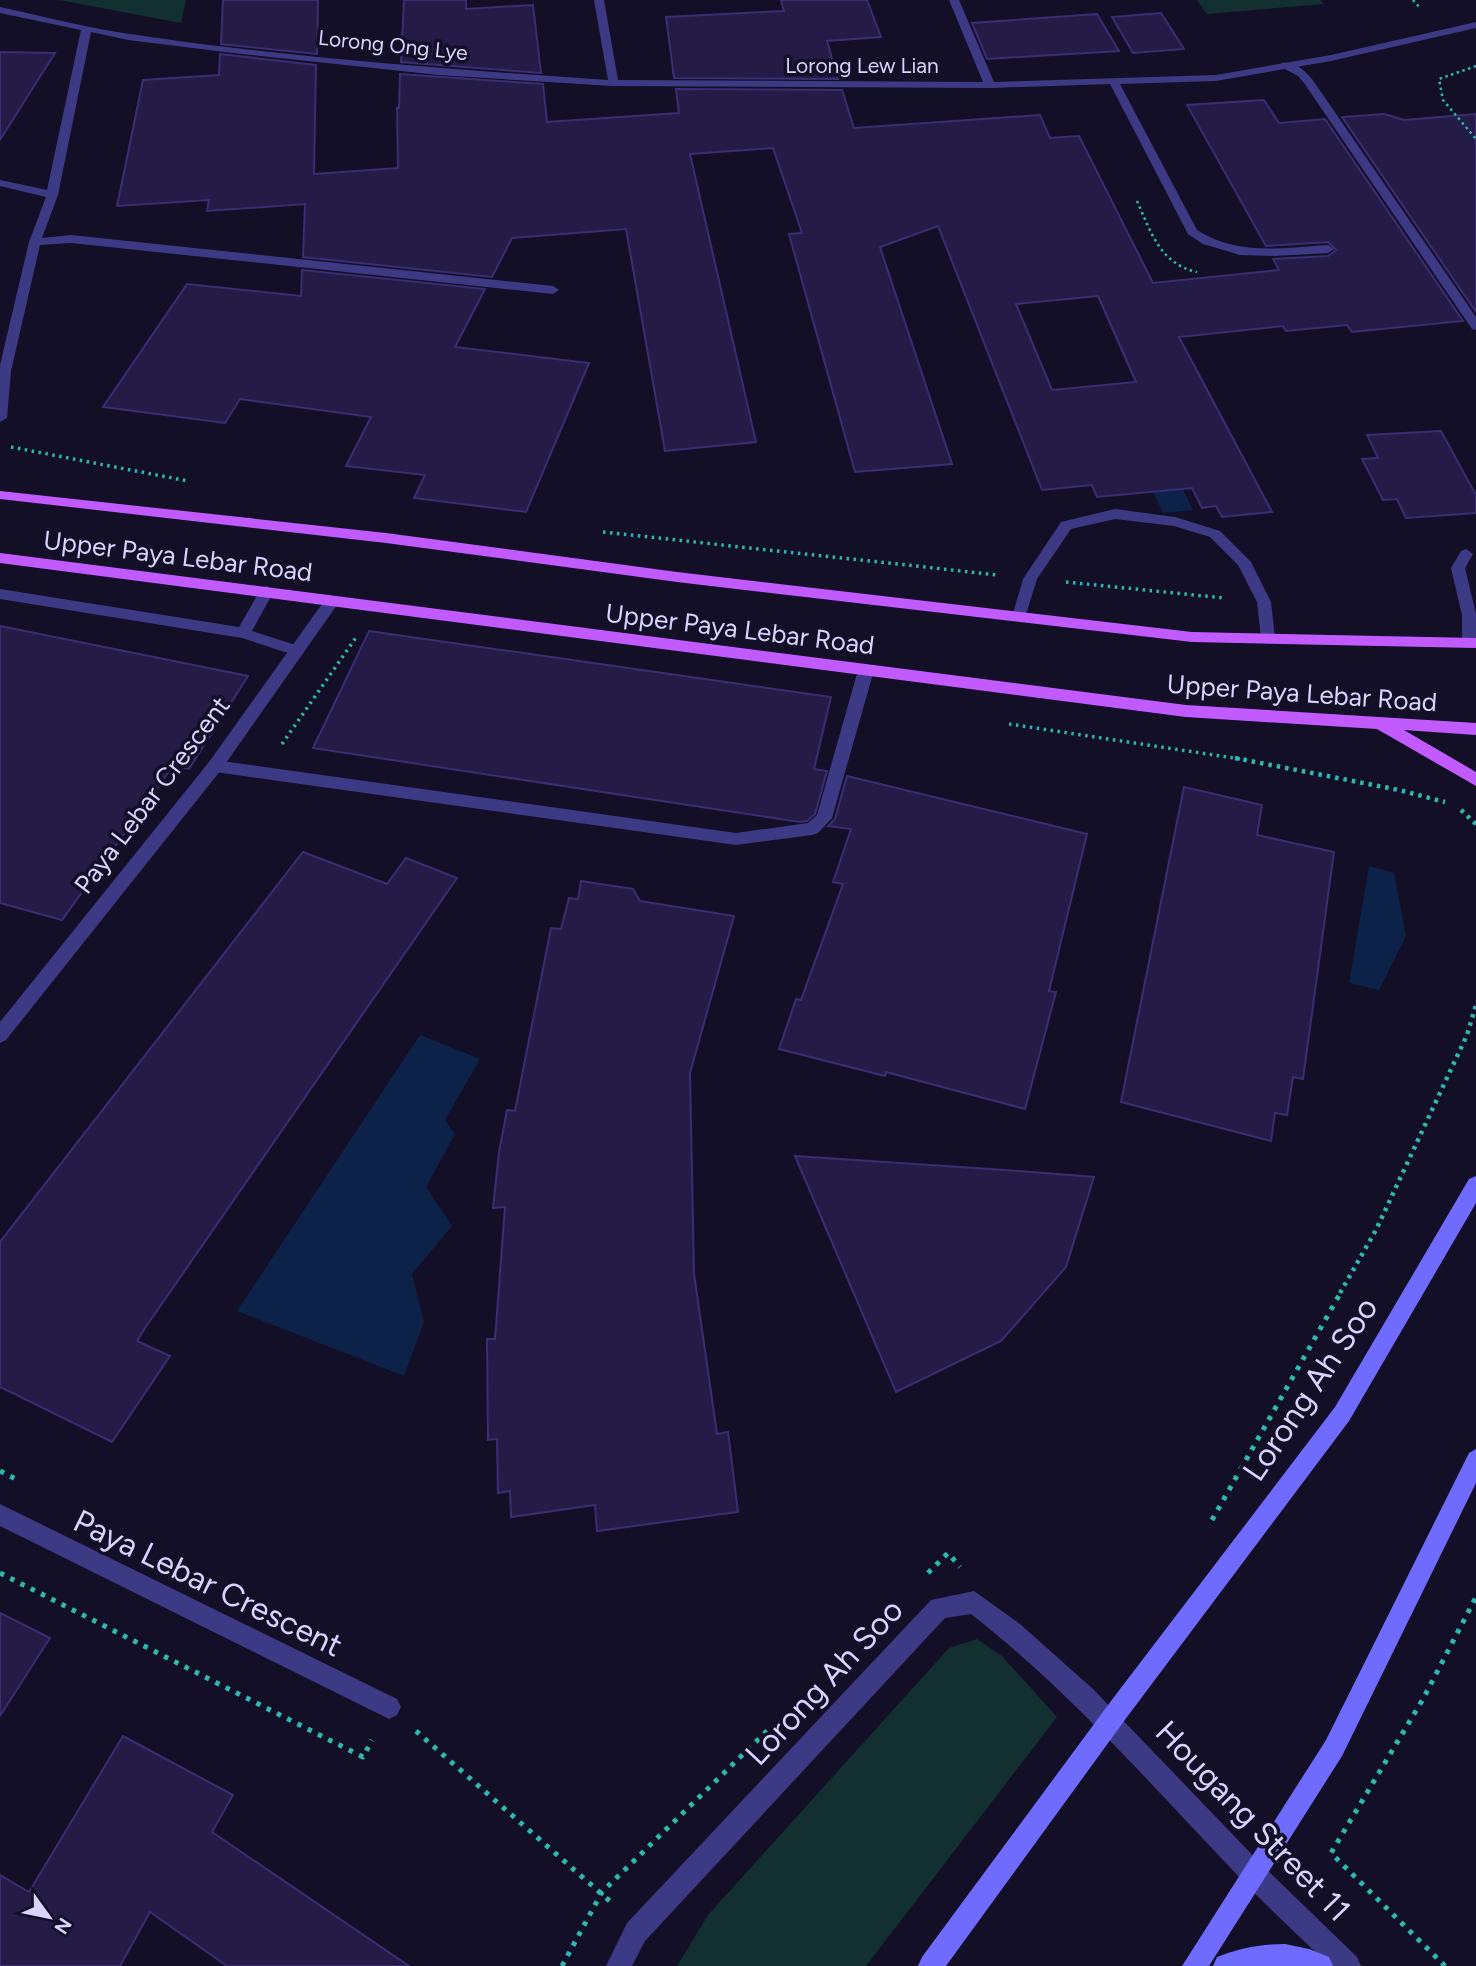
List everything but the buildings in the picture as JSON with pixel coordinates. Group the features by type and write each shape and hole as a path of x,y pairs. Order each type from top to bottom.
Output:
{"main road":[{"name":"Upper Paya Lebar Road","path":"0,495 386,538 677,577 1192,637 1473,643"},
{"name":"Upper Paya Lebar Road","path":"0,558 1186,711 1476,729"},
{"path":"1380,724 1476,780"},
{"name":"Lorong Ah Soo","path":"931,1966 1342,1414 1476,1185"},
{"path":"1195,1966 1334,1748 1476,1460"},
{"path":"1226,1966 1248,1957 1305,1959 1320,1966"}],"street":[{"path":"599,0 614,76 612,83"},
{"path":"954,0 990,85"},
{"name":"Lorong Ong Lye","path":"0,10 128,37 439,72 612,83"},
{"name":"Lorong Lew Lian","path":"612,83 990,85 1216,78 1331,58 1476,24"},
{"path":"0,418 5,371 35,242 52,195 87,29"},
{"path":"1285,65 1303,74 1476,326"},
{"path":"1113,81 1192,232 1207,243 1238,251 1328,249"},
{"path":"0,183 52,195"},
{"path":"35,242 71,239 553,290"},
{"path":"1019,617 1030,579 1066,525 1115,514 1175,522 1215,534 1244,562 1264,602 1268,638"},
{"path":"1466,554 1458,568 1473,643"},
{"path":"243,633 267,591"},
{"path":"0,594 243,633 297,651"},
{"name":"Paya Lebar Crescent","path":"0,1035 6,1017 215,766 332,601"},
{"path":"215,766 736,839 812,829 824,818 866,670"},
{"name":"Paya Lebar Crescent","path":"0,1515 389,1707"},
{"name":"Lorong Ah Soo","path":"619,1966 636,1932 939,1608 974,1602 1021,1637 1111,1721"},
{"name":"Hougang Street 11","path":"1111,1721 1254,1874 1348,1966"}],"path":[{"path":"1476,66 1439,79 1443,100 1476,139"},
{"path":"0,445 191,482"},
{"path":"603,532 1264,602"},
{"path":"261,772 364,627"},
{"path":"1205,1533 1376,1230 1467,1035 1476,1005"},
{"path":"0,1573 363,1757 389,1707 602,1892"},
{"path":"1445,1966 1331,1853 1423,1699 1476,1597"}],"green space":[{"path":"59,0 186,0 181,23"},
{"path":"1197,0 1320,0 1324,4 1207,14"},
{"path":"977,1639 1002,1656 1057,1717 866,1966 677,1966 708,1915 949,1648"}],"water":[{"path":"1137,393 1193,510 1163,513 1109,396"},
{"path":"1369,866 1394,873 1406,936 1379,990 1349,983"},
{"path":"420,1035 480,1059 445,1120 455,1134 426,1187 452,1226 412,1274 424,1322 404,1376 237,1311"}]}
